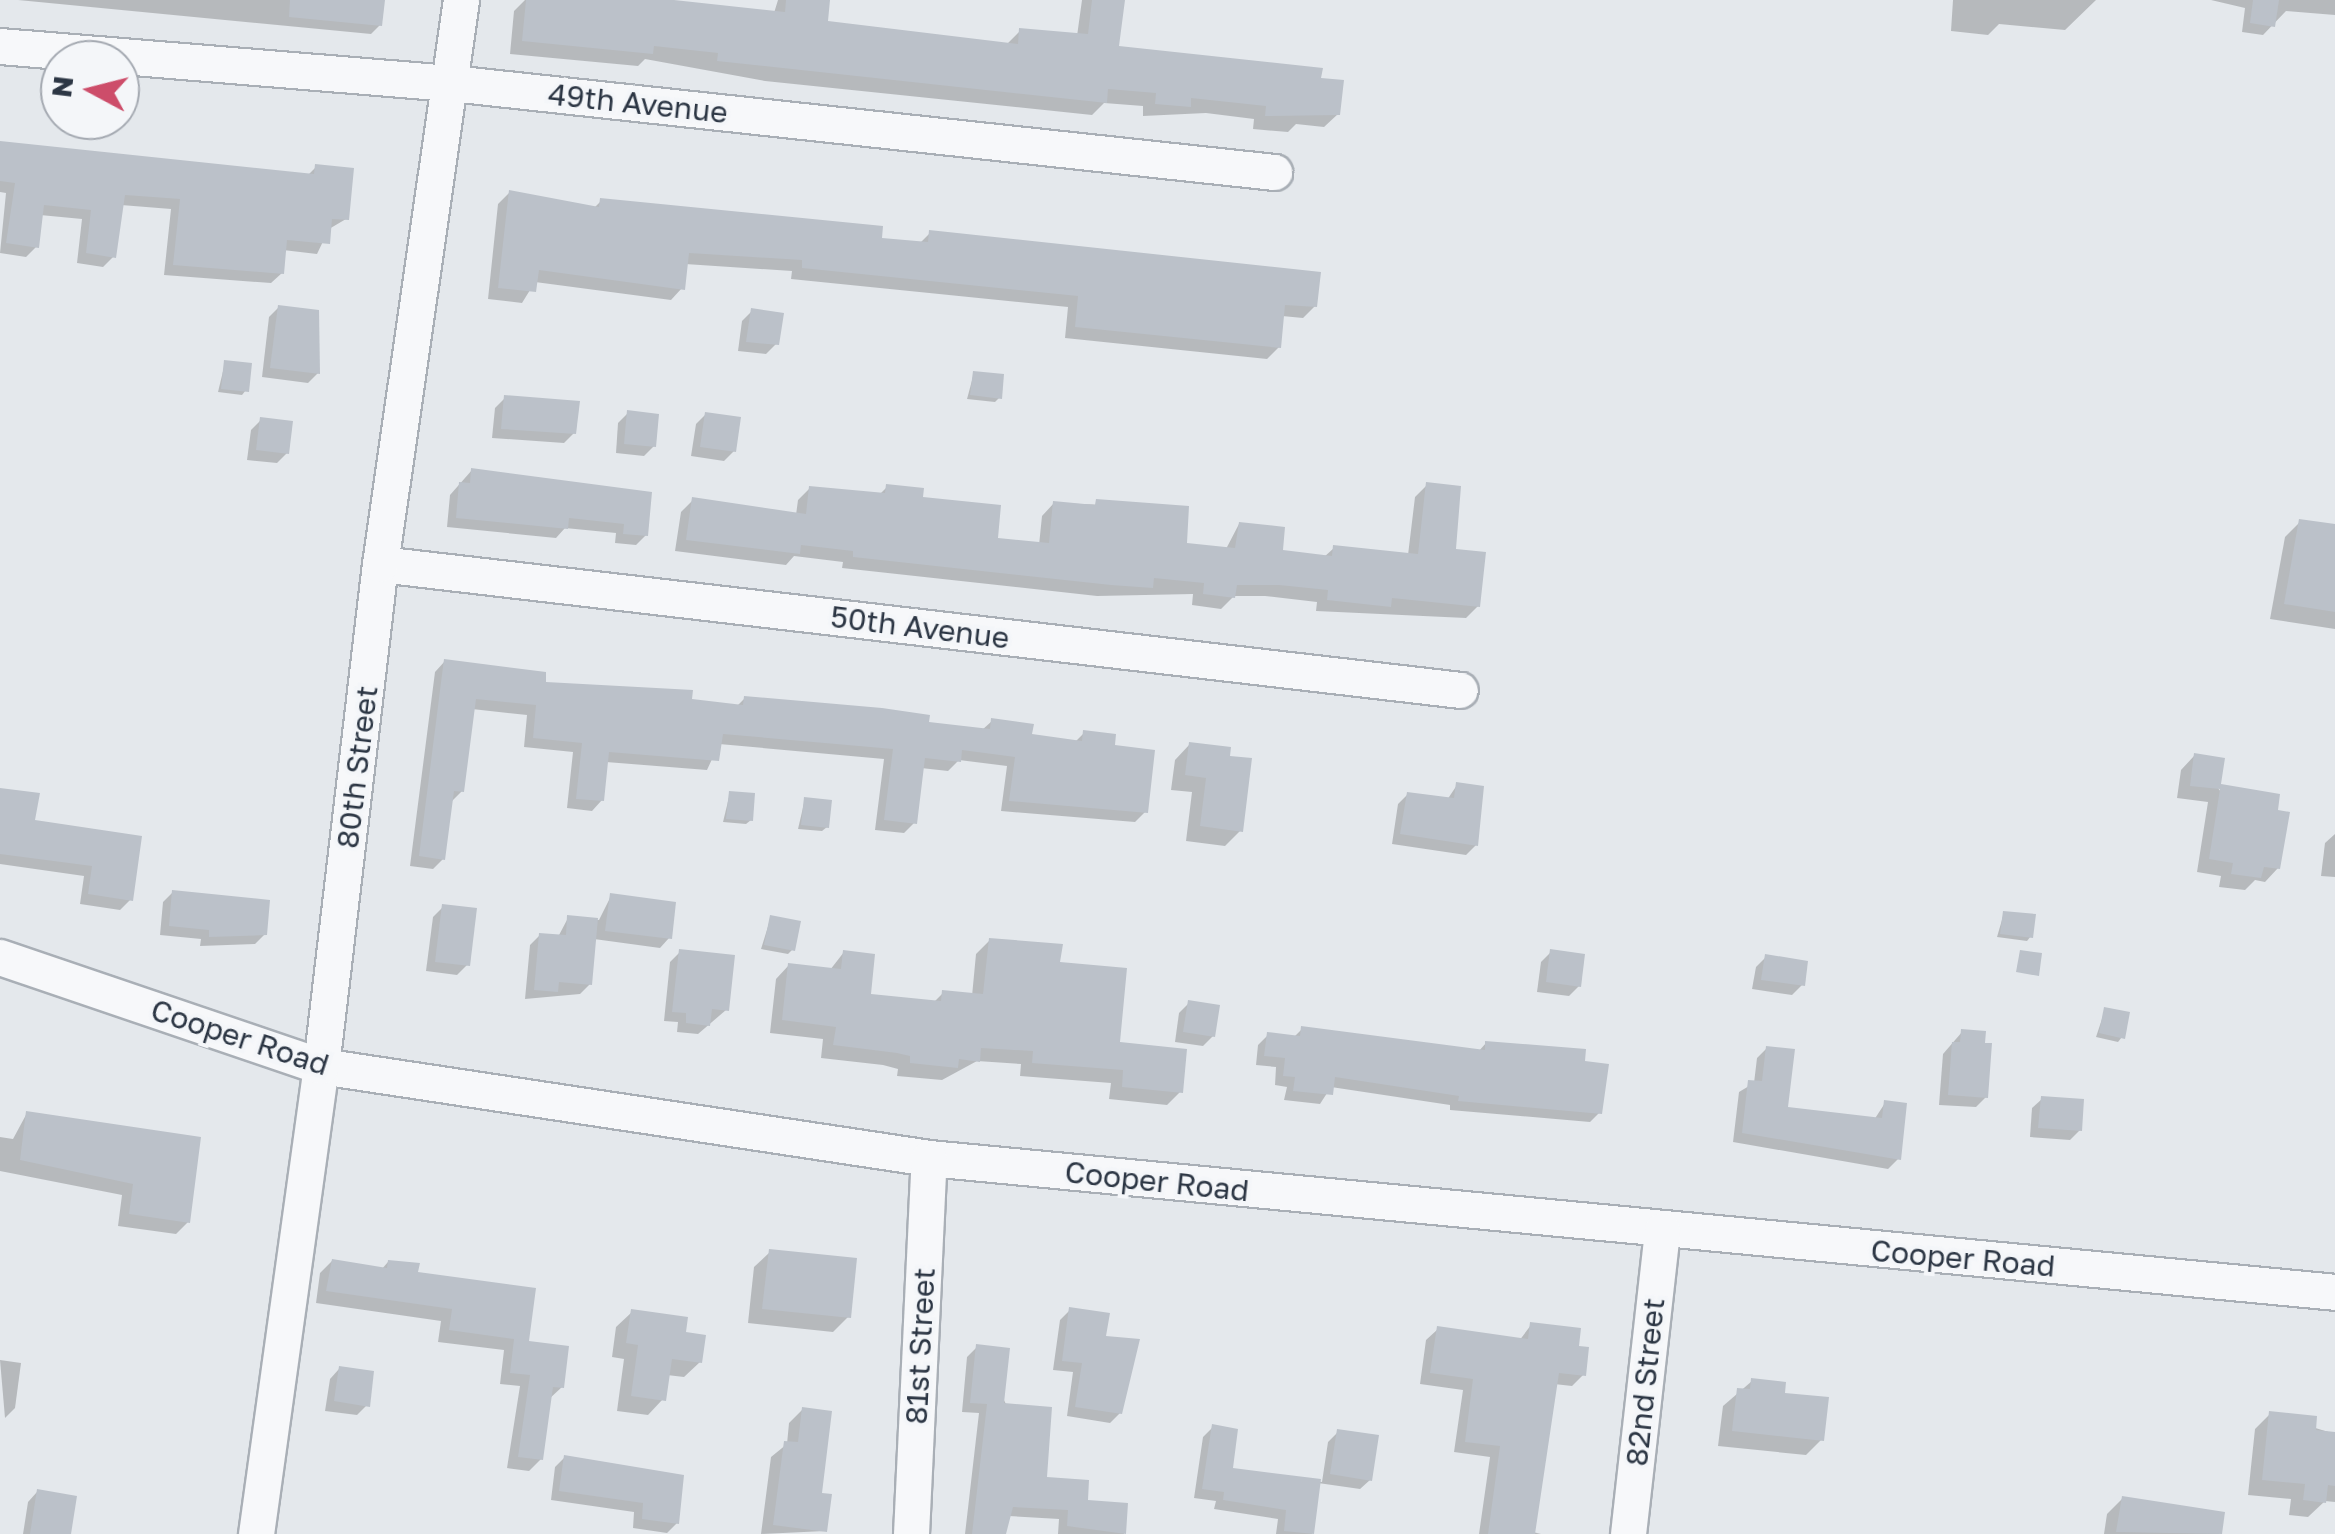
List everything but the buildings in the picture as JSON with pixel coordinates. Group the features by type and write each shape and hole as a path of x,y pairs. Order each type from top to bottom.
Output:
{"street":[{"name":"80th Street","path":"256,1534 321,1066 380,564 461,0"},
{"name":"49th Avenue","path":"0,46 450,83 1274,172"},
{"name":"50th Avenue","path":"380,564 1460,690"},
{"name":"Cooper Road","path":"0,958 321,1066 929,1158 2335,1292"},
{"name":"81st Street","path":"911,1534 929,1158"},
{"name":"82nd Street","path":"1628,1534 1662,1230"}]}
